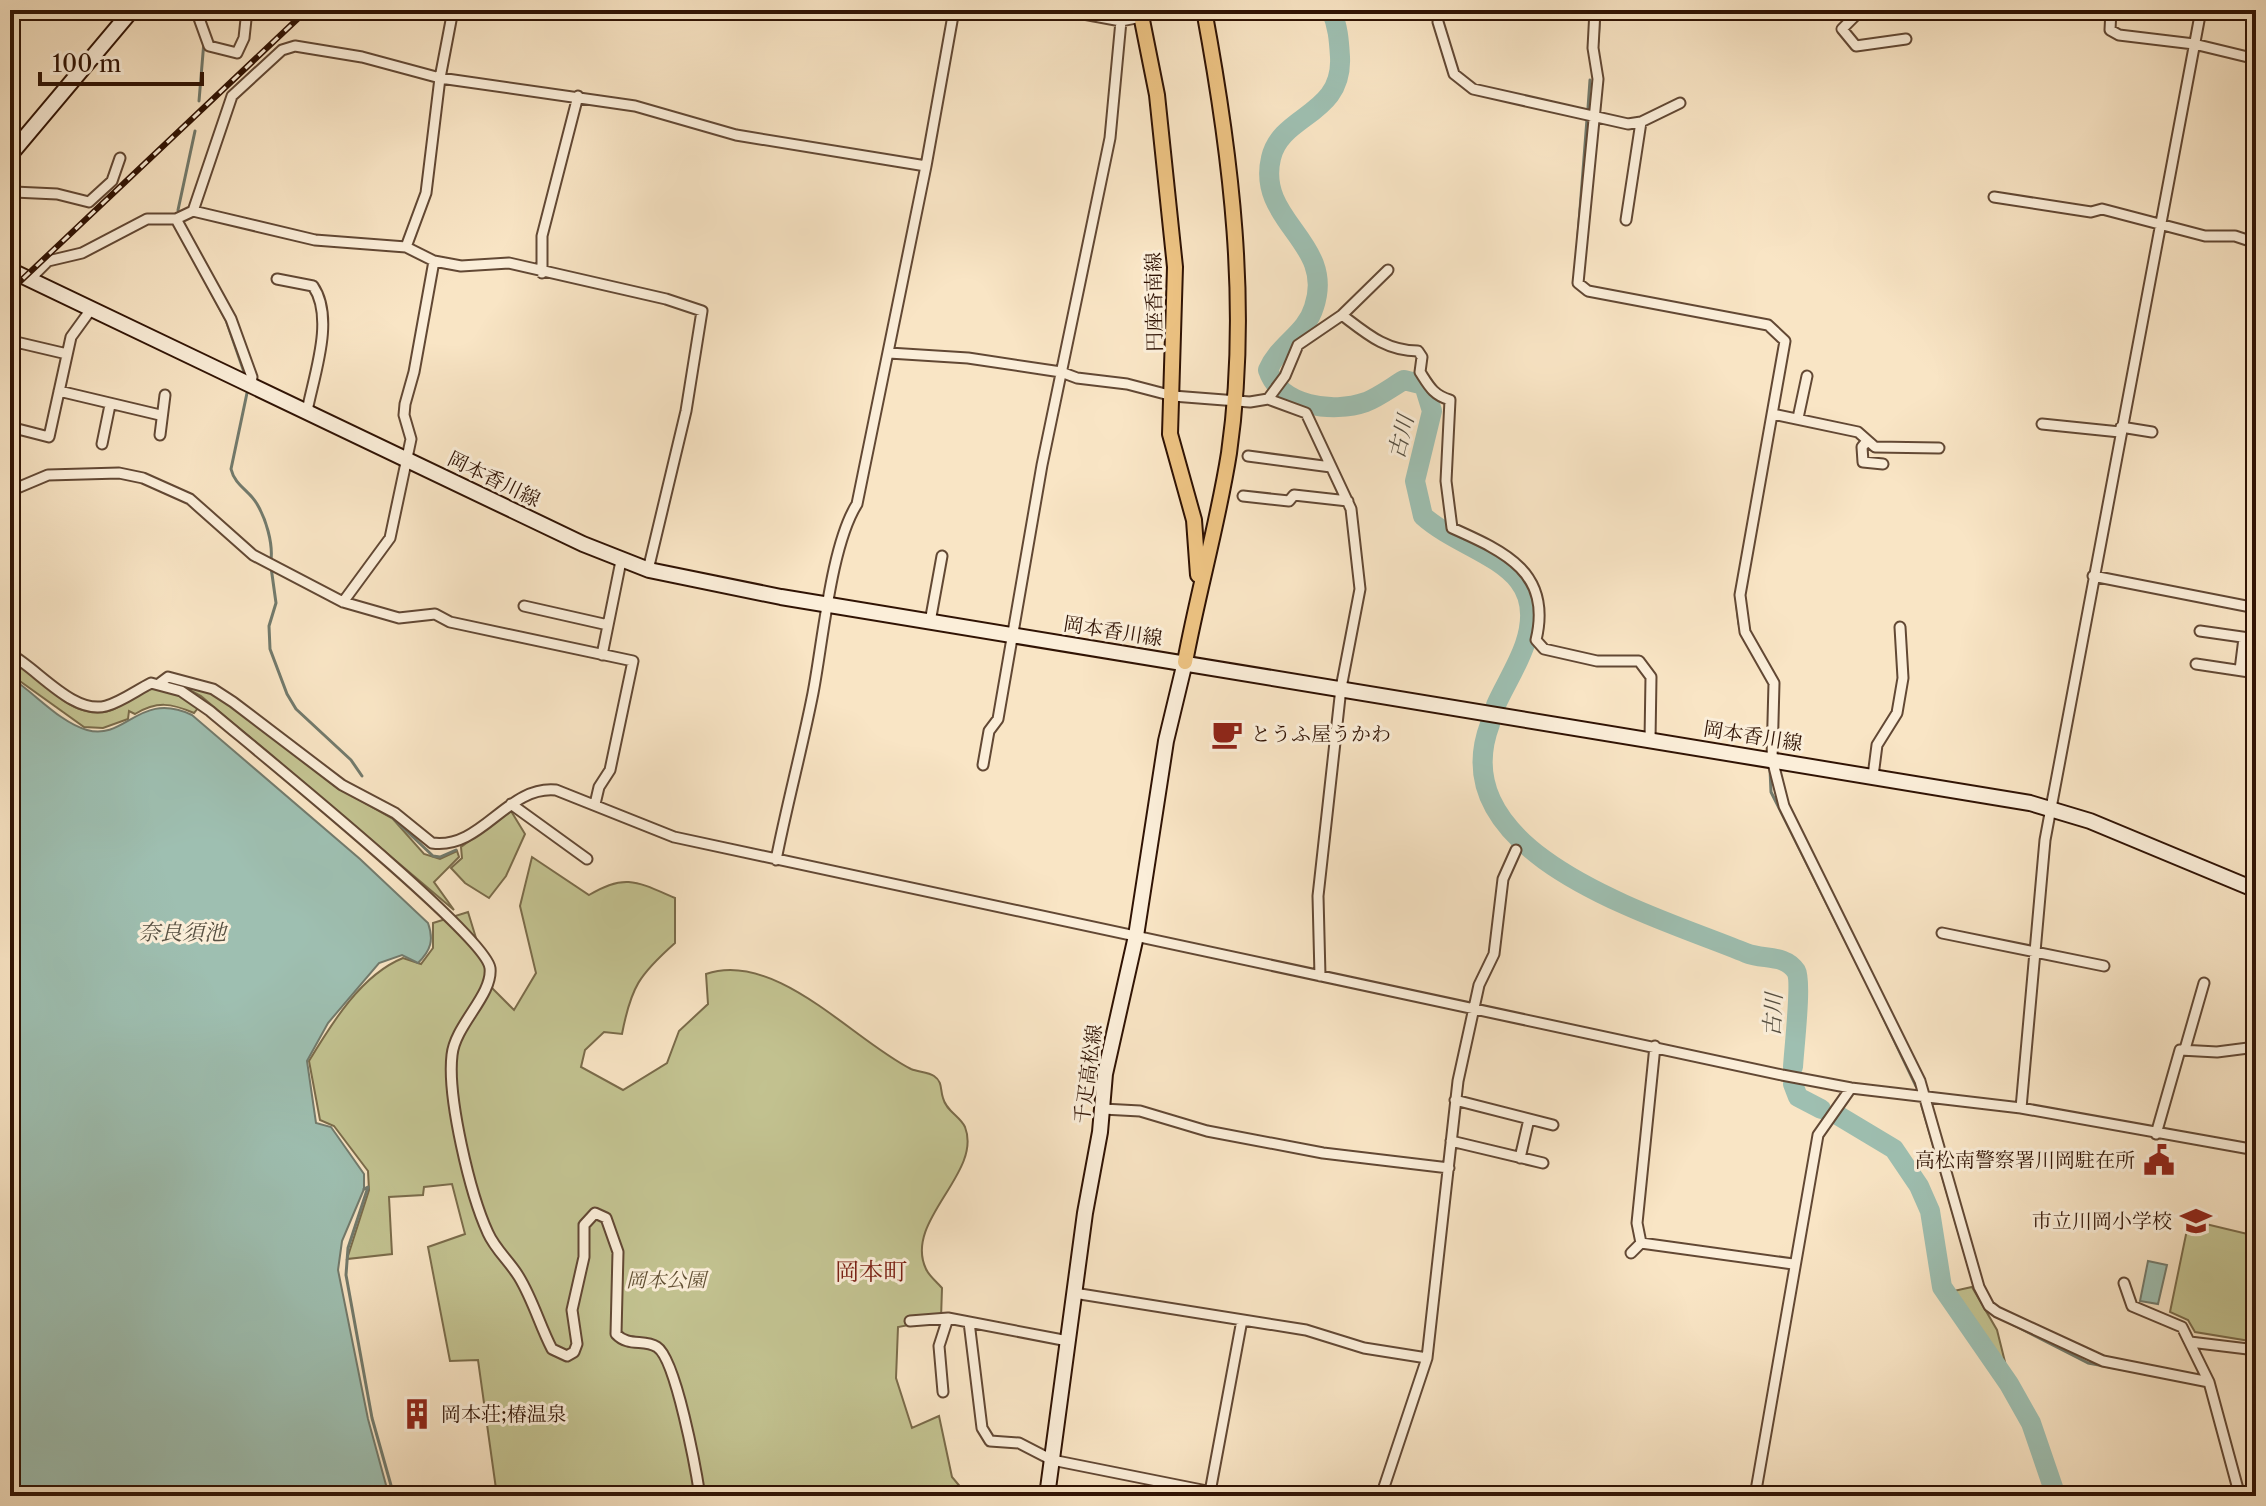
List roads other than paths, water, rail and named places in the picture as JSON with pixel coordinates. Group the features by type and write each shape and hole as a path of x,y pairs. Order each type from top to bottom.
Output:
{"main road":[{"path":"10,155 132,10"},
{"name":"円座香南線","path":"1185,662 1198,592 1219,511 1233,401 1237,259 1220,93 1204,10"},
{"name":"円座香南線","path":"1141,14 1168,180 1175,267 1170,434 1194,520 1198,592"},
{"name":"岡本香川線","path":"10,270 621,561 648,570 830,605 1772,759 2051,809 2090,821 2256,890"},
{"name":"千疋高松線","path":"1047,1496 1103,1109 1105,1074 1136,936 1166,741 1185,662"}],"street":[{"path":"196,10 209,46 237,53 244,38 247,10"},
{"path":"406,247 426,193 440,78 453,10"},
{"path":"776,860 846,521 857,504 889,353 954,10"},
{"path":"1062,10 1121,21 1141,14"},
{"path":"1595,10 1593,48 1598,79 1578,283 1588,291 1768,325 1777,330 1785,347 1739,606 1745,632 1774,683 1772,759 1784,806 1926,1097 1979,1287 1989,1306 2103,1361 2209,1382"},
{"path":"1861,10 1842,29 1856,46 1906,39"},
{"path":"2111,10 2110,30 2119,35 2194,44 2256,59"},
{"path":"2021,1108 2051,809 2201,10"},
{"path":"983,765 989,731 998,719 1061,372 1110,138 1121,21"},
{"path":"1438,22 1454,74 1473,89 1628,124 1641,122 1680,103"},
{"path":"193,211 232,96 282,50 295,46 362,57 440,78 635,106 736,135 926,166"},
{"path":"542,273 542,236 578,96"},
{"path":"1626,220 1641,122"},
{"path":"10,174 14,192 57,194 89,202 112,181 120,158"},
{"path":"1994,197 2091,212 2102,209 2256,243"},
{"path":"30,279 48,261 82,253 147,219 176,219 193,211 315,240 406,247 434,261 461,266 509,263 666,299 702,311 686,411 648,570"},
{"path":"176,219 231,319 252,377 251,384"},
{"path":"343,602 390,538 411,439 404,415 405,404 414,372 434,261"},
{"path":"1270,396 1298,345 1342,315 1388,270"},
{"path":"277,279 313,286 322,299 318,353 307,411"},
{"path":"10,427 49,437 71,337 92,308"},
{"path":"1342,315 1378,342 1401,351 1418,351 1422,357 1420,372 1436,396 1450,400 1446,481 1452,528 1511,561 1530,577 1541,599 1536,640 1544,649 1597,661 1631,659 1647,667 1651,677 1650,740"},
{"path":"10,369 16,342 67,354"},
{"path":"889,353 968,358 1061,372 1077,378 1127,384 1173,396 1233,401 1270,396 1306,413 1348,501 1360,589 1341,688 1318,896 1320,976"},
{"path":"1798,418 1807,376"},
{"path":"59,391 160,415"},
{"path":"160,435 160,415 165,395"},
{"path":"102,444 110,405"},
{"path":"1773,414 1858,432 1867,441 1883,448 1939,448"},
{"path":"2042,424 2152,432"},
{"path":"1867,441 1862,447 1863,462 1883,464"},
{"path":"1248,456 1331,467"},
{"path":"10,491 48,475 119,473 143,478 190,499 253,555 343,602 399,618 435,614 450,622 633,661 610,770 599,787 595,804"},
{"path":"1243,496 1289,501 1294,495 1348,501"},
{"path":"930,622 942,556"},
{"path":"602,655 621,561"},
{"path":"2093,576 2256,608"},
{"path":"524,606 608,625"},
{"path":"1873,776 1877,745 1897,713 1903,678 1900,627"},
{"path":"2200,631 2256,639"},
{"path":"2240,670 2244,638"},
{"path":"10,654 27,663 65,694 91,706 105,706 151,683 181,691 210,711 435,903 483,950 490,967 488,982 458,1032 451,1074 464,1151 488,1233 520,1278 552,1349 567,1356 574,1352 577,1344 572,1310 584,1257 584,1225 595,1213 606,1218 618,1252 616,1334 628,1342 656,1346 664,1354 675,1380 700,1496"},
{"path":"2196,664 2256,673"},
{"path":"160,683 168,677 213,689 342,785 395,813 432,843 460,841 511,804 536,790 546,789 595,804 674,837 1474,1009 1851,1088 2021,1108 2256,1150"},
{"path":"511,804 587,859"},
{"path":"1381,1496 1427,1358 1455,1100 1479,985 1494,954 1503,879 1516,850"},
{"path":"1942,933 2104,966"},
{"path":"2185,1049 2204,983"},
{"path":"1641,1243 1637,1223 1655,1046"},
{"path":"2156,1134 2180,1050 2217,1052 2256,1047"},
{"path":"1755,1496 1793,1264 1804,1224 1818,1135 1851,1088"},
{"path":"1455,1100 1553,1125"},
{"path":"1103,1109 1140,1111 1207,1131 1323,1153 1449,1168"},
{"path":"1520,1158 1529,1119"},
{"path":"1451,1141 1543,1163"},
{"path":"1631,1253 1641,1243"},
{"path":"1641,1243 1793,1264"},
{"path":"2124,1283 2132,1306 2177,1323 2190,1342 2209,1382 2242,1495"},
{"path":"1074,1293 1306,1330 1364,1348 1427,1358"},
{"path":"910,1321 948,1318 1068,1341"},
{"path":"943,1392 939,1346 948,1318"},
{"path":"1210,1492 1242,1320"},
{"path":"969,1322 982,1428 990,1441 1019,1443 1052,1460 1232,1496"},
{"path":"2190,1342 2256,1350"}],"water":[{"name":"奈良須池","path":"10,677 57,714 87,730 112,729 159,708 192,715 360,859 428,923 431,940 418,963 402,955 379,963 328,1023 307,1061 316,1123 331,1127 364,1174 364,1189 342,1241 338,1270 368,1419 389,1496 10,1496"},
{"path":"2148,1261 2167,1265 2158,1304 2140,1301"}],"waterway":[{"name":"古川","path":"1331,10 1339,39 1338,76 1332,91 1322,103 1277,143 1271,158 1269,180 1274,199 1314,265 1318,285 1314,307 1305,325 1268,370 1284,392 1295,399 1323,407 1353,406 1366,402 1404,380 1424,385 1432,411 1415,481 1423,516 1501,565 1517,578 1527,595 1530,617 1525,644 1496,705"},
{"path":"1598,42 1600,10"},
{"path":"199,101 204,41"},
{"path":"1588,108 1590,80"},
{"path":"1578,235 1587,119"},
{"path":"178,210 195,131"},
{"path":"182,238 226,320 244,372"},
{"path":"247,393 231,469 236,480 254,499 263,517 270,539 271,560"},
{"path":"271,567 276,603 269,626 270,649 287,694 296,709 351,760 362,776"},
{"path":"1737,607 1739,624"},
{"name":"古川","path":"1490,724 1483,770 1496,810 1526,845 1566,874 1613,899 1746,953 1786,962 1796,971 1798,988 1793,1067"},
{"path":"1770,769 1771,792 1864,978"},
{"path":"392,817 433,856 440,857 456,850"},
{"path":"1881,1013 1916,1086"},
{"name":"古川","path":"1793,1084 1798,1097 1821,1109"},
{"path":"1922,1106 1974,1285"},
{"name":"古川","path":"1839,1116 1894,1149 1919,1186 1930,1211 1942,1287 2009,1384 2031,1423 2056,1496"},
{"path":"364,1189 368,1187 348,1248 346,1275 372,1418 394,1496"},
{"path":"2008,1322 2088,1363 2153,1375"}],"railway":[{"path":"10,291 307,10"}],"place":[{"name":"とうふ屋うかわ","path":"1227,734"},
{"name":"高松南警察署川岡駐在所","path":"2159,1160"},
{"name":"市立川岡小学校","path":"2196,1221"},
{"name":"岡本荘;椿温泉","path":"417,1414"}],"district":[{"name":"岡本町","path":"871,1271"}],"park label":[{"name":"岡本公園","path":"666,1280"}]}
